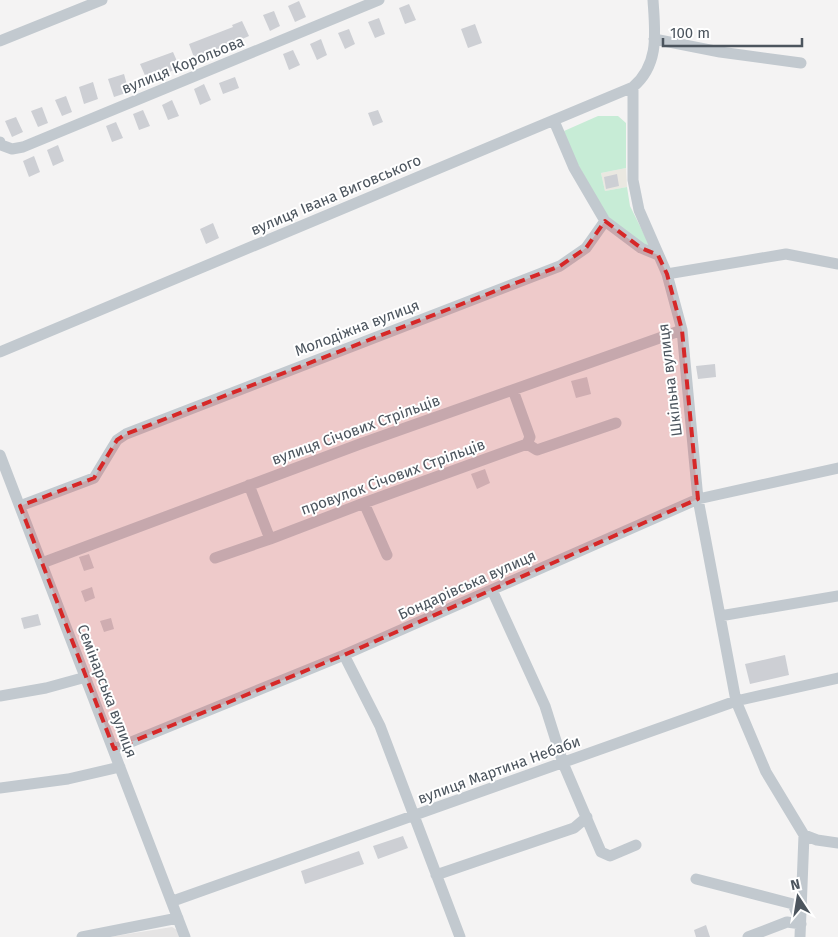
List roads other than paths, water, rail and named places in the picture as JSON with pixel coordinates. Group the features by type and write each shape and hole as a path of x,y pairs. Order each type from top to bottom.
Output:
{"street":[{"path":"0,41 102,0"},
{"name":"вулиця Корольова","path":"0,142 1,145 12,150 23,147 379,0"},
{"name":"вулиця Івана Виговського","path":"0,352 633,87 648,72 652,60 654,39 653,0"},
{"path":"654,39 801,63"},
{"name":"Шкільна вулиця","path":"633,87 633,180 639,210 668,274 682,330 698,500 736,701 766,772 804,835"},
{"path":"554,121 574,168 605,222 641,248 658,254"},
{"name":"Молодіжна вулиця","path":"20,506 94,478 117,440 126,434 560,266 586,248 605,222"},
{"path":"668,274 786,254 838,264"},
{"name":"вулиця Січових Стрільців","path":"42,563 249,486 682,330"},
{"path":"513,390 530,437 527,444"},
{"name":"провулок Січових Стрільців","path":"215,558 270,540 364,503 527,444 537,450 616,422"},
{"name":"Семінарська вулиця","path":"0,455 185,937"},
{"name":"Бондарівська вулиця","path":"114,749 344,655 698,500 838,468"},
{"path":"249,486 270,540"},
{"path":"364,503 387,555"},
{"path":"492,590 545,706 563,763 601,852 610,856 636,844"},
{"path":"720,616 838,596"},
{"path":"344,655 380,726 460,937"},
{"path":"0,696 46,688 86,678"},
{"name":"вулиця Мартина Небаби","path":"172,902 736,701 838,678"},
{"path":"0,788 68,779 120,767"},
{"path":"436,875 574,828 587,817"},
{"path":"800,937 804,835 817,840 838,843"},
{"path":"696,879 793,904 800,924"},
{"path":"82,937 178,918"},
{"path":"748,937 787,922 800,924"}]}
